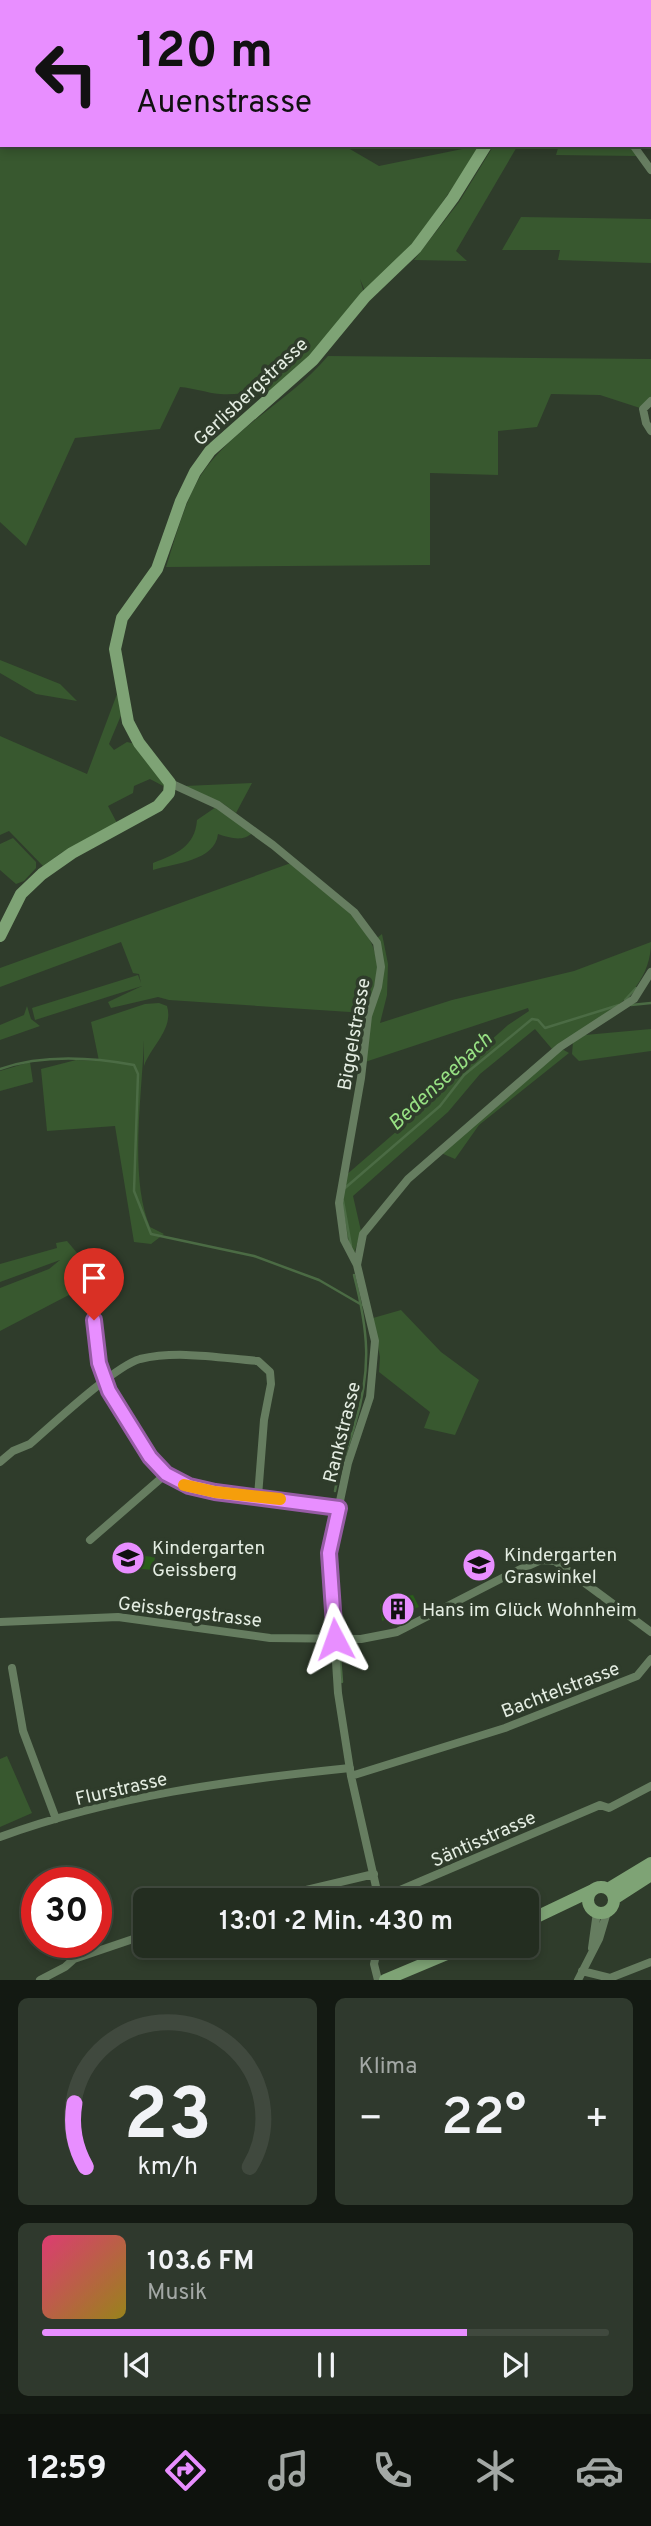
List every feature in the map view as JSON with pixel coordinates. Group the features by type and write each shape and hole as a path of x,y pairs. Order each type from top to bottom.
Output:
{"street":[{"name":"Gerlisbergstrasse","path":"170,783 139,743 128,722 115,649 122,618 158,569 181,500 195,472 210,451 313,360 365,297 416,248 453,198 485,147"},
{"path":"634,147 651,170"},
{"path":"651,401 643,408 651,431"},
{"path":"0,936 21,894 42,874 72,853 158,806 169,793 170,783"},
{"name":"Biggelstrasse","path":"170,783 218,805 274,845 354,912 377,943 381,967 368,1016 359,1092 339,1203 344,1240 357,1265"},
{"name":"Rankstrasse","path":"377,1888 351,1772 338,1693 329,1553 348,1463 370,1397 375,1341 357,1265 363,1234 408,1180 561,1047 634,999 651,972"},
{"path":"94,1320 99,1363 109,1391 149,1455 166,1474 189,1486 339,1508"},
{"path":"0,1462 13,1451 30,1444 106,1380 138,1360 170,1355 258,1361 270,1372 271,1384 264,1420 258,1496"},
{"path":"90,1540 166,1474"},
{"name":"Geissbergstrasse","path":"0,1622 118,1617 270,1638 361,1639 397,1632 510,1574 546,1560 555,1561 651,1632"},
{"name":"Bachtelstrasse","path":"351,1772 505,1728 637,1676 651,1660"},
{"name":"Flurstrasse","path":"12,1668 23,1731 56,1819 166,1792 351,1772"},
{"name":"Säntisstrasse","path":"407,1888 600,1805 609,1808 651,1786"},
{"path":"0,1838 56,1819"},
{"path":"611,1894 651,1863"},
{"path":"315,1888 374,1874"},
{"path":"611,1894 651,1875"},
{"path":"539,1916 602,1887 611,1894 612,1906 598,1911 577,1906 539,1918"},
{"path":"578,1980 592,1948 598,1911 588,1898 593,1890"},
{"path":"40,1980 65,1967 68,1962 133,1939"},
{"path":"375,1958 378,1980"},
{"path":"385,1980 437,1958"},
{"path":"582,1971 610,1978 622,1976 651,1962"}],"green space":[{"path":"0,147 346,147 379,166 481,147 412,246 365,291 360,279 365,297 278,392 220,394 180,387 160,429 75,438 26,546 0,522"},
{"path":"493,147 517,147 456,251 467,261 414,260 459,202"},
{"path":"558,147 631,147 637,156 556,155"},
{"path":"521,217 651,219 651,263 558,260 560,250 502,250"},
{"path":"328,356 651,359 651,397 640,408 600,395 551,394 537,427 498,431 498,475 430,473 430,565 166,567 185,508 201,475 214,458"},
{"path":"0,660 60,684 77,701 36,694 0,673"},
{"path":"117,694 122,713 109,744 114,750 127,742 136,744 167,788 150,779 134,786 133,793 108,806 117,823 61,853 43,866 9,831 0,835 0,736 87,774"},
{"path":"252,783 236,813 222,803 185,786"},
{"path":"216,807 252,833 240,838 218,834 210,850 193,860 153,870 153,863 177,853 188,843 193,837 197,820"},
{"path":"13,838 36,862 36,868 24,881 16,884 0,870 0,844"},
{"path":"291,863 347,910 369,939 376,955 377,971 365,1013 169,1000 158,997 111,1008 108,1002 142,986 35,1020 32,1008 138,975 141,983 139,974 133,973 121,942 0,987 0,968"},
{"path":"382,934 388,964 387,995 380,1023 452,1000 574,971 651,942 648,961 641,978 617,1007 552,1049 535,1029 480,1074 448,1112 353,1196 361,1231 354,1254 343,1216 345,1176 420,1111 452,1075 508,1025 529,1011 528,1008 365,1062 371,1017 380,988 377,938"},
{"path":"159,1003 167,1006 167,1022 144,1066 144,1040 138,1136 140,1185 144,1207 150,1227 164,1234 151,1244 134,1242 115,1126 47,1131 41,1069 76,1060 99,1061 91,1022 145,1004"},
{"path":"27,1006 31,1019 40,1026 0,1040 0,1025 24,1015"},
{"path":"651,1029 651,1051 579,1061 572,1054 573,1042 585,1035"},
{"path":"562,1049 569,1053 479,1125 455,1159 441,1153"},
{"path":"30,1062 33,1082 0,1091 0,1071"},
{"path":"67,1241 83,1260 86,1286 0,1331 0,1288 49,1269 60,1260 0,1282 0,1264 57,1248 56,1243"},
{"path":"401,1310 441,1352 479,1380 455,1435 424,1428 430,1412 379,1372 380,1357 373,1318"},
{"path":"7,1756 32,1813 0,1827 0,1759"}],"building":[{"path":"134,1555 155,1557 153,1570 133,1568"},
{"name":"Hans im Glück Wohnheim","path":"413,1595 419,1607 382,1621 380,1604 391,1603 390,1599"}],"waterway":[{"path":"625,1000 636,988"},
{"name":"Bedenseebach","path":"631,1005 651,1003"},
{"name":"Bedenseebach","path":"345,1188 440,1106 464,1075 532,1019 538,1020 545,1028 619,1005"},
{"path":"0,1069 33,1061 67,1058 134,1065 138,1074 134,1191 151,1234 254,1256 319,1280 362,1305"},
{"name":"Bedenseebach","path":"343,1201 351,1246"},
{"name":"Bedenseebach","path":"335,1491 353,1432 366,1367 365,1332 354,1275"},
{"name":"Bedenseebach","path":"335,1551 340,1628"},
{"name":"Bedenseebach","path":"340,1657 342,1682"}],"slow traffic":[{"path":"184,1485 215,1492 280,1499"}],"place":[{"name":"Kindergarten Geissberg","path":"128,1558"},
{"name":"Kindergarten Graswinkel","path":"479,1565"},
{"name":"Hans im Glück Wohnheim","path":"398,1609"}],"route":[{"path":"94,1320 99,1363 109,1391 150,1457 166,1474 189,1486 215,1492 287,1499 339,1508 329,1553 335,1639"}]}
